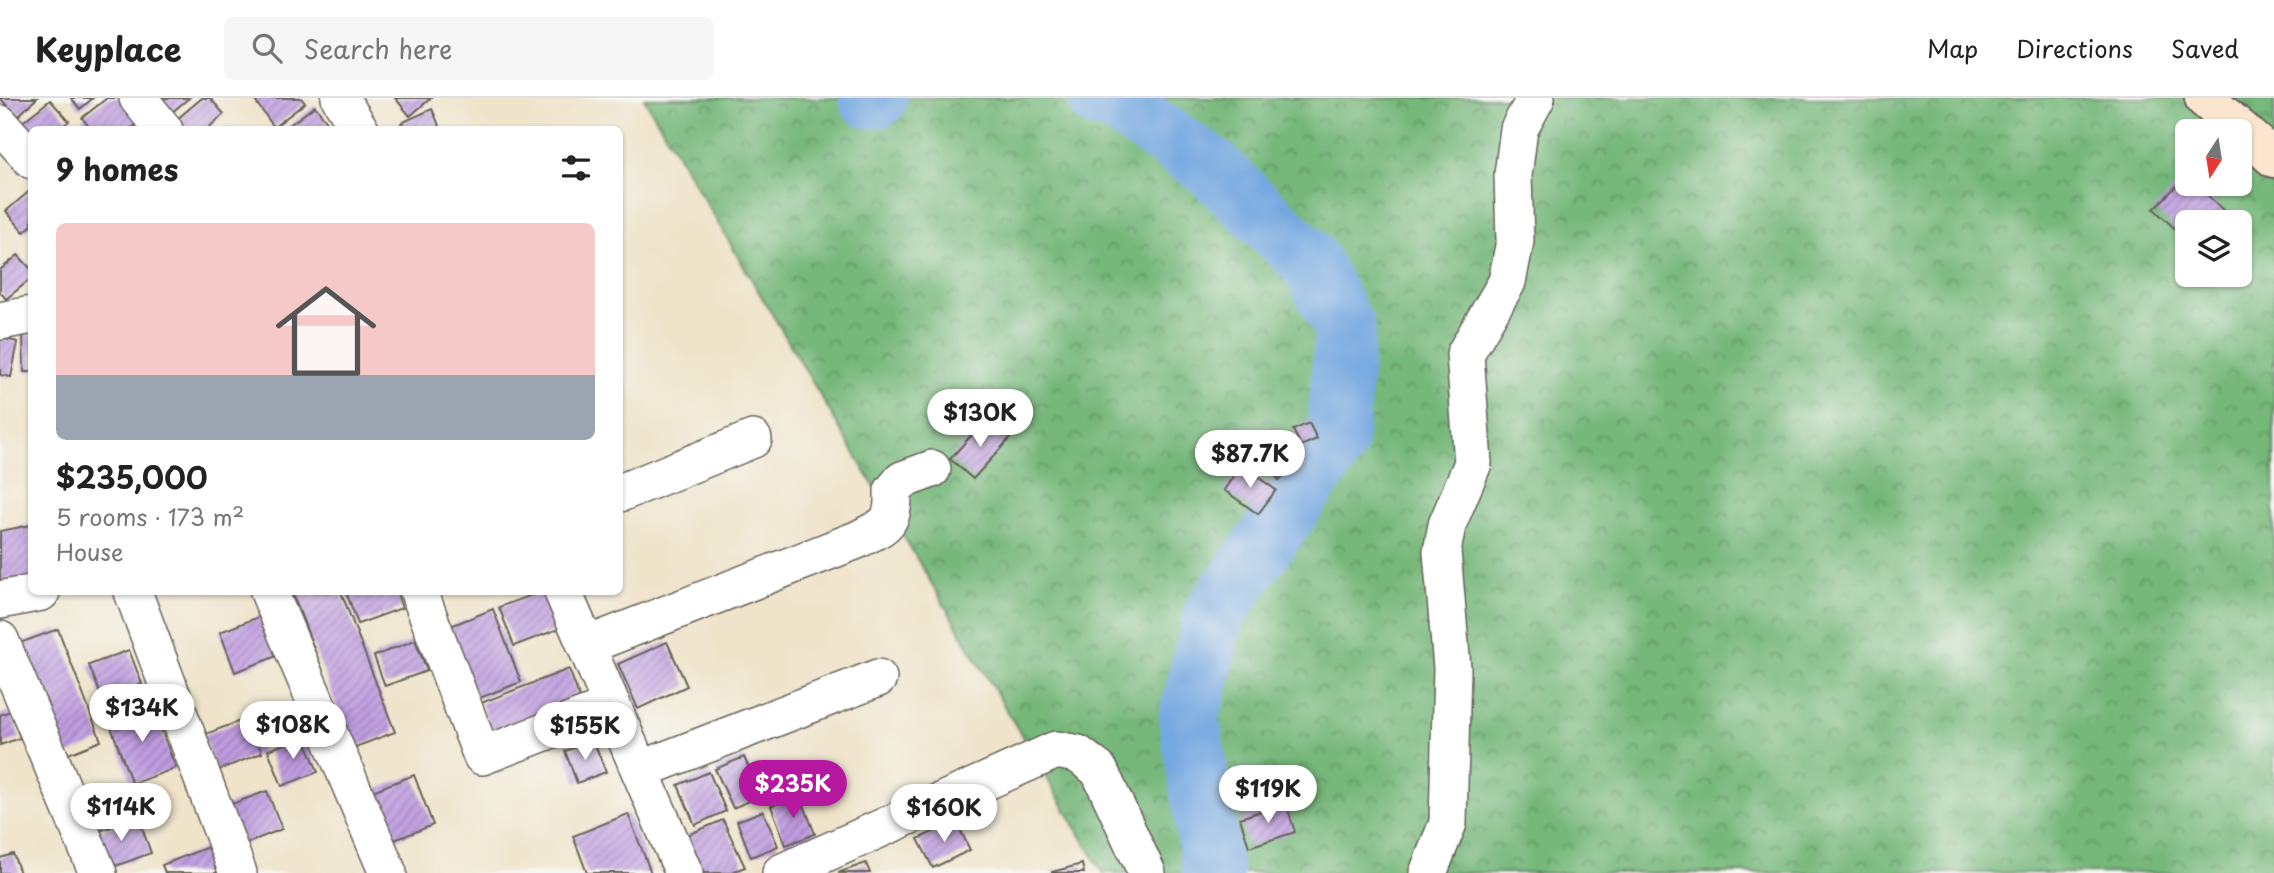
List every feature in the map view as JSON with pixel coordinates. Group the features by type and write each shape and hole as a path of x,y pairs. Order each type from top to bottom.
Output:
{"main road":[{"path":"2204,98 2274,158"}],"street":[{"path":"138,98 161,126"},
{"path":"341,98 358,126"},
{"path":"1428,873 1448,823 1452,668 1442,552 1447,526 1473,463 1465,354 1507,282 1515,241 1514,175 1519,129 1536,98"},
{"path":"0,124 28,156"},
{"path":"0,321 28,316"},
{"path":"623,492 753,439"},
{"path":"588,645 857,540 888,524 894,512 893,491 902,480 932,469"},
{"path":"0,600 28,595"},
{"path":"134,595 238,873"},
{"path":"270,595 388,873"},
{"path":"420,595 482,756 611,706"},
{"path":"565,595 684,873"},
{"path":"0,640 96,873"},
{"path":"640,770 878,678"},
{"path":"781,873 1056,750 1078,754 1099,770 1147,873"}],"green space":[{"path":"644,98 2274,98 2274,873 1103,873"}],"building":[{"path":"0,98 37,98 17,117"},
{"path":"71,98 93,98 80,109"},
{"path":"107,98 128,98 144,118 135,126 89,126 82,118"},
{"path":"158,98 189,98 171,113"},
{"path":"202,98 210,98 224,114 210,126 181,126 176,120"},
{"path":"253,98 301,98 305,103 273,126"},
{"path":"395,98 431,98 410,116"},
{"path":"50,100 69,121 63,126 28,126 28,134 20,124"},
{"path":"315,106 330,126 288,126"},
{"path":"432,109 439,126 402,126 401,123"},
{"path":"2175,187 2175,196 2208,196 2223,210 2175,210 2175,229 2154,209"},
{"path":"28,192 28,228 24,232 6,211"},
{"path":"18,255 28,266 28,281 6,299 0,292 0,270"},
{"path":"23,334 28,334 28,372 24,372"},
{"path":"0,338 18,342 11,377 0,375"},
{"path":"987,418 1010,438 973,479 950,459"},
{"path":"1309,423 1317,439 1301,446 1293,430"},
{"path":"1278,435 1302,460 1279,480 1256,455"},
{"path":"1241,465 1276,490 1258,514 1224,490"},
{"path":"28,526 28,582 0,588 0,531"},
{"path":"293,595 342,595 395,732 353,748"},
{"path":"347,595 397,595 402,608 358,624"},
{"path":"532,595 548,595 561,628 514,646 499,607"},
{"path":"493,609 521,682 477,699 448,627"},
{"path":"261,616 277,656 235,672 220,632"},
{"path":"58,629 101,741 61,757 17,644"},
{"path":"415,640 427,671 385,686 374,656"},
{"path":"667,642 687,686 638,709 618,664"},
{"path":"129,650 142,684 102,698 89,665"},
{"path":"569,669 583,707 495,741 481,703"},
{"path":"151,704 176,768 132,784 108,719"},
{"path":"10,711 20,738 0,745 0,715"},
{"path":"248,718 262,753 216,771 203,735"},
{"path":"304,737 318,772 282,786 268,750"},
{"path":"593,740 606,772 577,783 565,751"},
{"path":"744,757 761,796 733,808 715,769"},
{"path":"709,772 726,811 695,825 678,785"},
{"path":"414,775 433,825 387,843 367,793"},
{"path":"267,791 282,829 242,845 226,806"},
{"path":"800,795 815,834 786,845 771,806"},
{"path":"1286,803 1295,832 1249,847 1240,818"},
{"path":"763,811 778,846 751,857 737,821"},
{"path":"628,814 651,873 587,873 573,836"},
{"path":"138,817 151,853 105,870 91,834"},
{"path":"723,820 745,867 730,873 702,873 685,836"},
{"path":"956,821 970,850 933,868 918,839"},
{"path":"208,847 218,873 165,873 162,865"},
{"path":"13,854 20,873 0,873 0,858"},
{"path":"866,863 870,873 838,873"},
{"path":"1082,864 1084,873 1052,873 1052,872"}],"waterway":[{"path":"869,98 877,98"},
{"path":"1098,98 1115,102 1212,168 1309,260 1345,329 1337,442 1214,614 1189,718 1213,873"}]}
